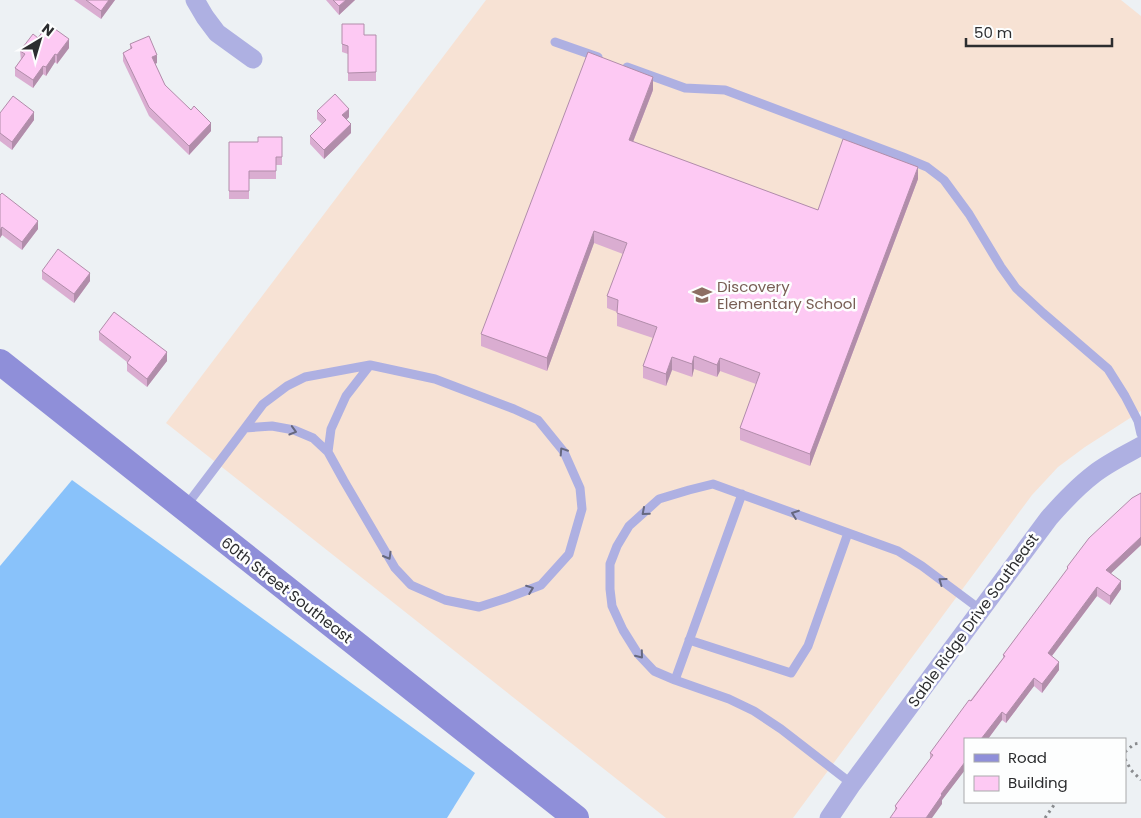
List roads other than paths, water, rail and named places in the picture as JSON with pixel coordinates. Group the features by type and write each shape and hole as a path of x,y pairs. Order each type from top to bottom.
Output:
{"main road":[{"name":"60th Street Southeast","path":"0,362 576,818"}],"street":[{"path":"195,0 217,33 253,59"},
{"name":"Sable Ridge Drive Southeast","path":"829,818 852,784 1049,518 1073,492 1095,474 1115,460 1141,446"}],"lane":[{"path":"556,42 685,88 725,90 927,167 944,180 955,194 1016,288 1108,369 1138,421 1141,434"},
{"path":"184,508 263,404 286,386 305,377 370,365 435,379 538,420 564,452 580,488 582,509 569,554 540,585 515,595 479,607 445,600 411,585 395,568 328,452 313,438 294,430 272,426 245,428"},
{"path":"328,452 331,429 346,396 370,365"},
{"path":"852,784 754,711 729,699 654,671 638,654 623,630 612,606 610,589 610,564 617,546 629,526 659,499 713,484 898,551 922,566 981,610"},
{"path":"675,680 742,494"},
{"path":"690,640 791,673 808,646 848,533"}],"place":[{"name":"Discovery Elementary School","path":"702,295"}]}
